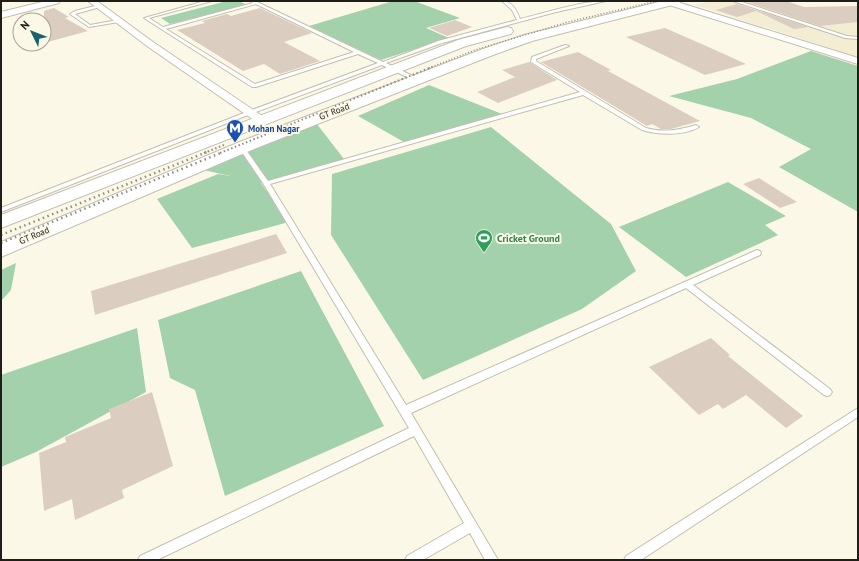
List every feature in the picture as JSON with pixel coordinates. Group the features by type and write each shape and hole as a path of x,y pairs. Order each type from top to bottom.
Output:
{"highway":[{"name":"GT Road","path":"1,222 78,186 426,52 628,1"},
{"name":"GT Road","path":"1,250 242,148 415,79 528,38 672,2"}],"street":[{"path":"1,15 56,1"},
{"path":"672,2 858,61"},
{"path":"95,4 150,44 257,116"}],"lane":[{"path":"210,1 146,18 254,86 358,52"},
{"path":"252,1 415,79"},
{"path":"504,1 514,9 519,21"},
{"path":"426,52 464,35 604,1"},
{"path":"735,1 847,36 858,38"},
{"path":"163,28 257,3"},
{"path":"95,4 72,14 89,26 118,20"},
{"path":"567,46 534,58 533,62 644,129 656,133 669,133 696,127"},
{"path":"266,183 583,93"},
{"path":"242,148 266,183 416,430 492,560"},
{"path":"1,210 78,186"},
{"path":"404,411 757,254"},
{"path":"688,285 827,392"},
{"path":"630,560 858,412"},
{"path":"144,560 416,430"},
{"path":"411,560 471,526"}],"shaded area":[{"path":"711,1 785,1 801,9 858,8 858,57 695,5"}],"green space":[{"path":"227,1 239,1 247,5 170,24 161,18"},
{"path":"393,1 414,1 460,18 426,28 449,38 381,60 309,26"},
{"path":"811,51 858,66 858,212 779,167 811,149 751,118 669,96 737,79"},
{"path":"429,85 502,114 404,142 358,116"},
{"path":"313,119 344,159 261,183 289,222 192,248 157,199 218,174 230,176 195,168"},
{"name":"Cricket Ground","path":"491,127 611,224 636,271 582,309 423,380 331,235 332,174"},
{"path":"728,182 786,216 765,225 778,235 686,277 619,227"},
{"path":"16,263 11,290 1,301 1,270"},
{"path":"301,271 384,426 225,496 195,390 170,378 158,320"},
{"path":"137,328 146,392 36,452 1,467 1,375"}],"building":[{"path":"744,1 786,1 804,7 858,6 858,22 820,26"},
{"path":"737,4 808,27 794,29 756,11 737,17 716,10"},
{"path":"54,8 69,17 65,18 88,31 52,41 52,12 44,11"},
{"path":"260,8 312,33 284,42 320,61 280,74 264,64 243,71 177,30 205,23 202,21 227,14 231,16"},
{"path":"455,20 472,27 447,36 429,28"},
{"path":"665,28 746,64 705,75 626,37"},
{"path":"578,52 611,70 608,71 700,121 671,129 661,129 652,124 647,126 541,62"},
{"path":"529,62 557,80 498,103 477,92 515,77 502,70"},
{"path":"759,178 797,202 780,208 743,184"},
{"path":"276,234 287,253 95,315 91,291"},
{"path":"711,338 730,355 728,356 803,416 786,428 746,395 723,409 718,404 699,415 649,367"},
{"path":"152,392 173,466 122,490 124,498 75,520 72,499 44,511 39,453 66,442 65,437 111,418 109,409"}],"railway":[{"path":"429,68 478,49 568,22 657,1"},
{"path":"220,153 432,67"},
{"path":"204,153 224,145"},
{"path":"1,235 207,152"},
{"path":"1,243 223,152"}],"place":[{"name":"Mohan Nagar","path":"235,143"},
{"name":"Cricket Ground","path":"484,253"}]}
